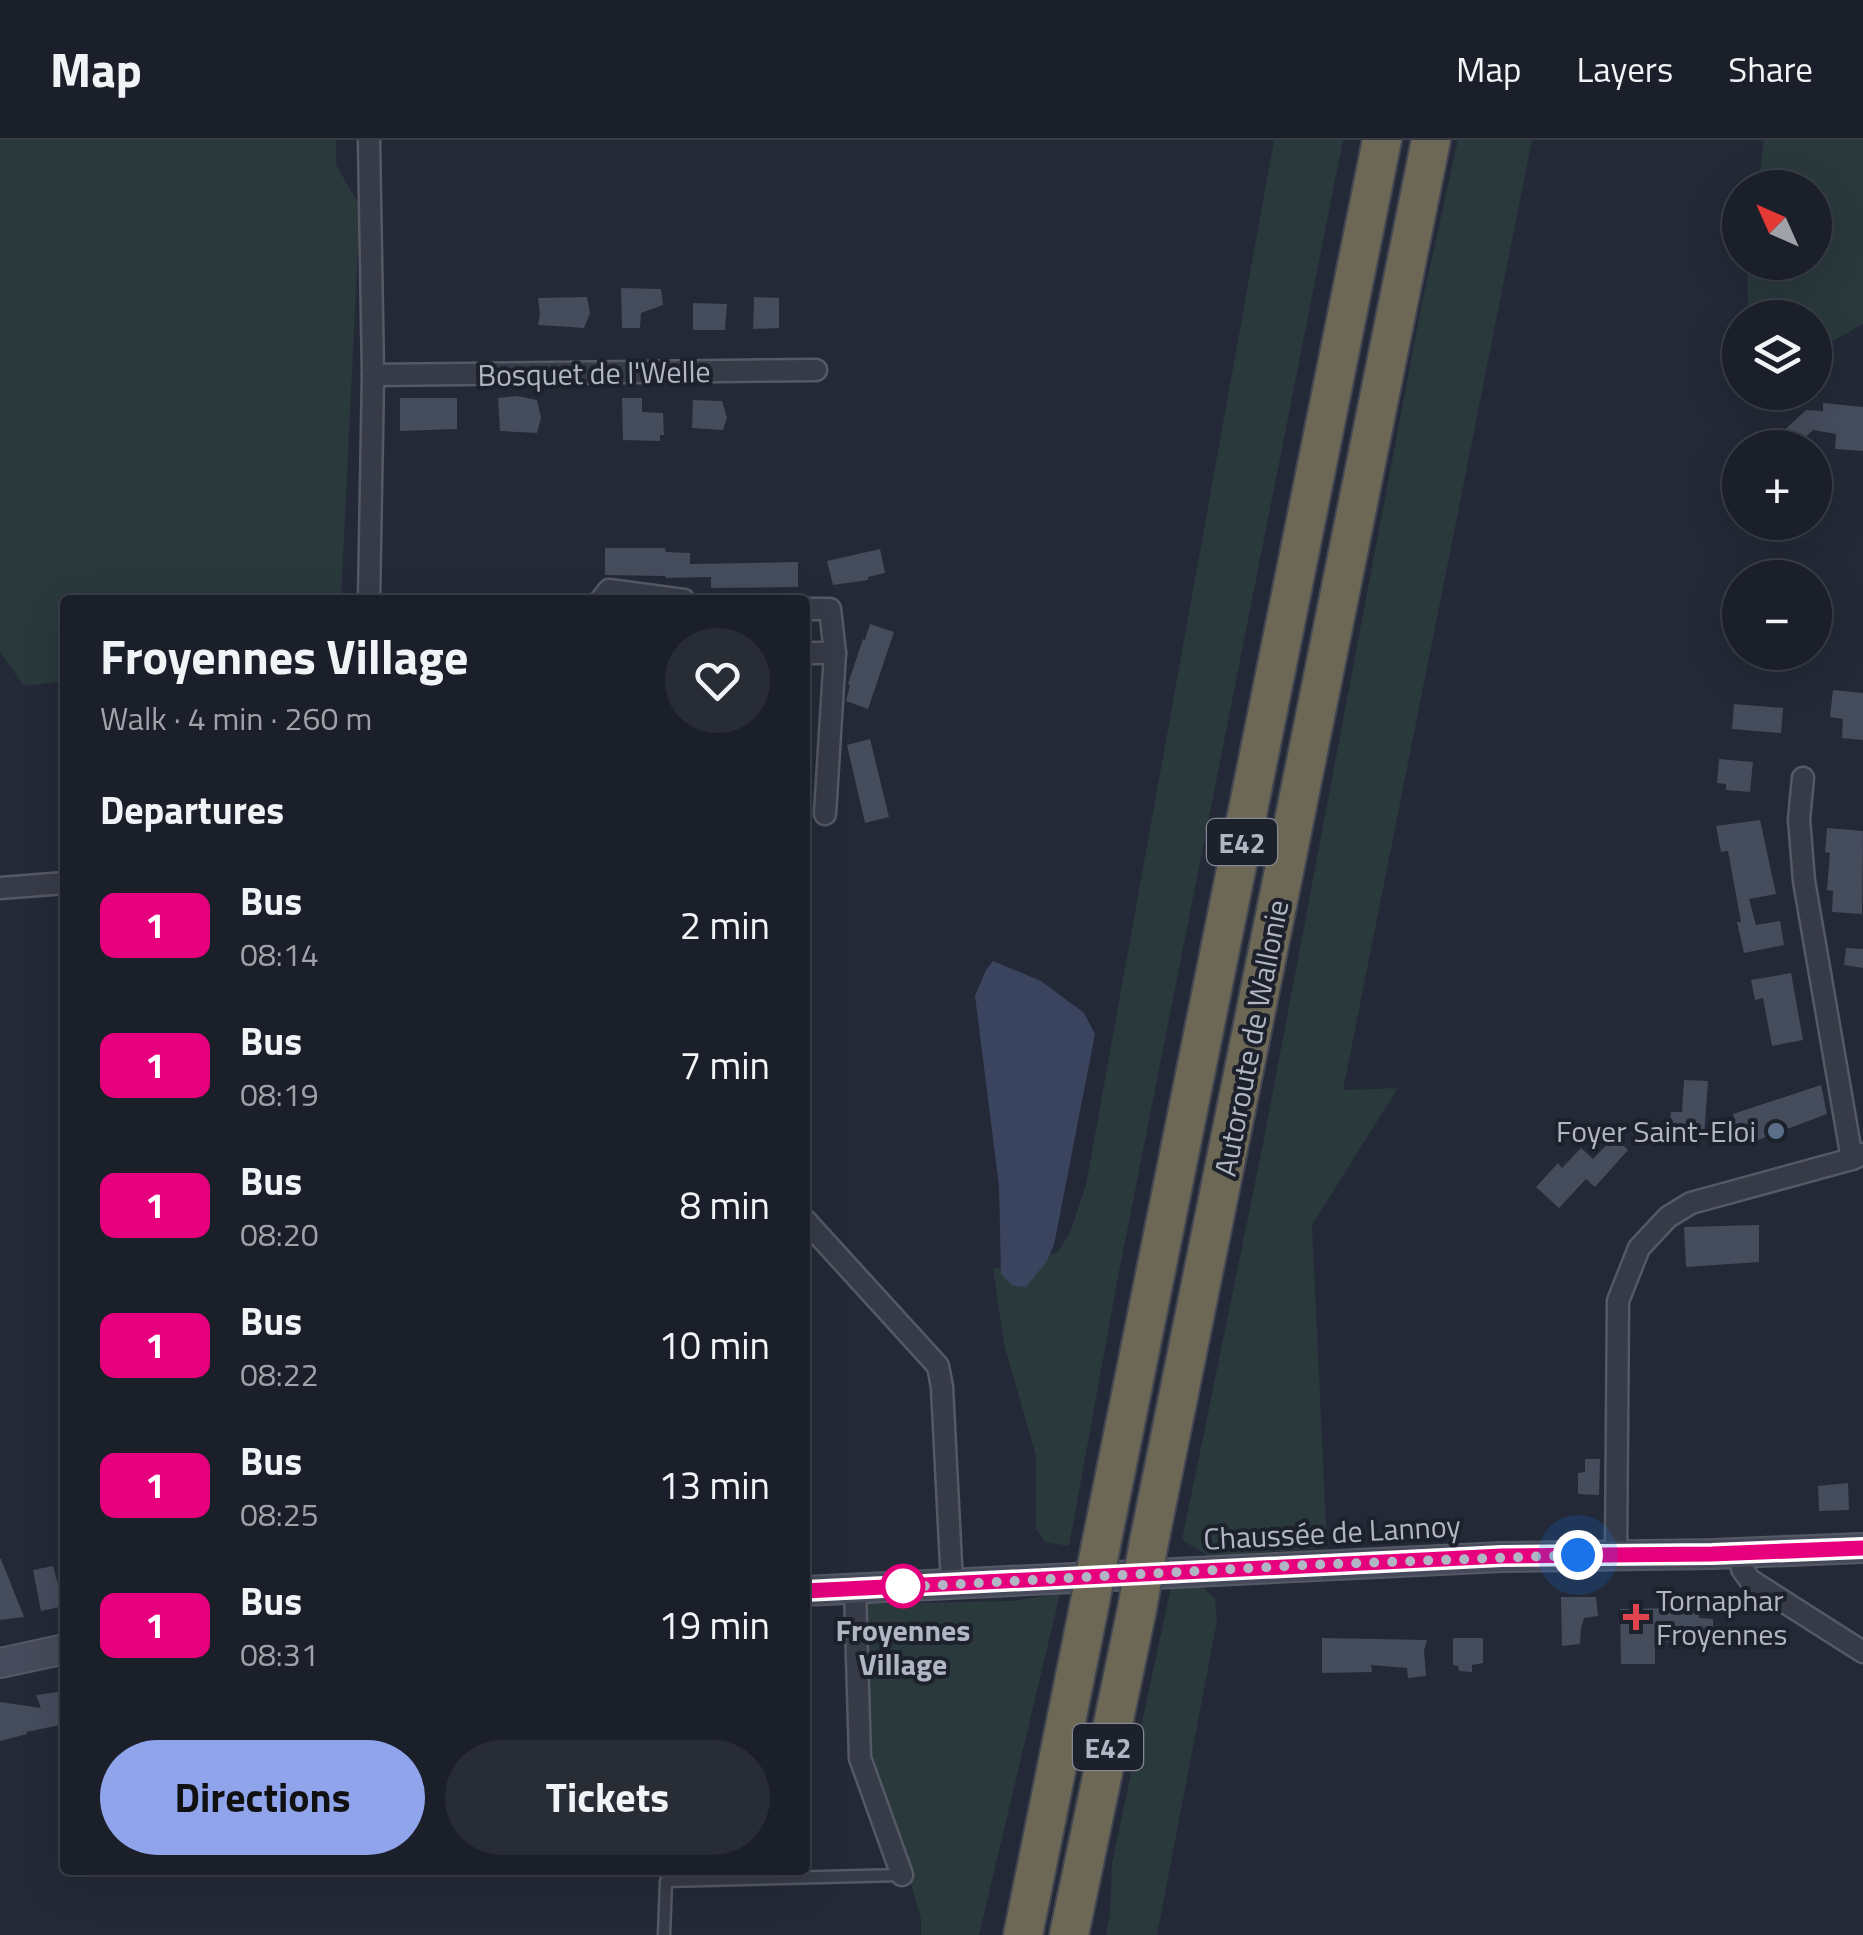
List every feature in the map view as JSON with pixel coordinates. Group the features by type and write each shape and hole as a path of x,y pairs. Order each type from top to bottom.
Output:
{"highway":[{"name":"Autoroute de Wallonie","path":"1023,1935 1382,140"},
{"name":"Autoroute de Wallonie","path":"1069,1935 1431,140"}],"main road":[{"name":"Chaussée de Lannoy","path":"810,1591 1405,1561 1863,1548"},
{"path":"0,1664 60,1650"}],"street":[{"path":"369,140 373,375 369,595"},
{"name":"Bosquet de l'Welle","path":"373,375 816,370"},
{"path":"606,595 610,590 647,595"},
{"path":"810,609 830,609 834,652 826,814"},
{"path":"810,653 834,652"},
{"path":"1616,1554 1618,1301 1638,1248 1668,1217 1691,1203 1857,1156 1804,881 1799,819 1803,778"},
{"path":"0,888 60,883"},
{"path":"810,1225 938,1366 952,1584"},
{"path":"1740,1553 1742,1570 1750,1580 1863,1652"},
{"path":"854,1589 860,1758 902,1875"}],"lane":[{"path":"664,1935 666,1881 902,1875"}],"shaded area":[{"path":"0,140 336,140 336,165 360,206 341,595 60,595 60,682 24,686 0,652"},
{"path":"1274,140 1343,140 1118,1277 1069,1546 1045,1542 1036,1529 1036,1456 1004,1344 993,1269 1057,1253 1070,1233 1086,1185"},
{"path":"1458,140 1532,140 1343,1090 1398,1088 1312,1225 1327,1548 1209,1556 1182,1540 1263,1144 1422,302"},
{"path":"1764,140 1863,140 1863,324 1832,341 1832,300 1748,300 1747,280 1832,280 1832,170 1760,170"},
{"path":"1199,1584 1215,1599 1217,1621 1157,1935 1106,1935 1112,1863 1171,1587"},
{"path":"1060,1594 979,1935 921,1935 921,1919 906,1867 868,1757 860,1631 869,1604 1010,1601"}],"water":[{"path":"993,961 1041,981 1084,1013 1095,1034 1054,1245 1047,1261 1026,1287 1013,1286 1001,1274 999,1186 975,996"}],"building":[{"path":"621,288 661,289 663,305 641,313 640,328 622,328"},
{"path":"587,297 590,313 584,328 538,325 538,298"},
{"path":"754,297 779,298 779,328 753,329"},
{"path":"693,303 727,304 725,330 693,330"},
{"path":"400,398 457,398 457,429 400,431"},
{"path":"498,398 537,400 541,418 537,433 500,431"},
{"path":"622,398 642,398 642,412 663,413 664,435 660,435 660,441 623,440"},
{"path":"693,400 722,401 727,418 723,430 692,428"},
{"path":"1832,404 1863,407 1863,451 1835,449 1836,434 1832,430 1784,430 1806,410 1832,410"},
{"path":"605,548 665,548 666,552 690,553 690,564 798,562 798,587 711,588 711,577 605,575"},
{"path":"880,549 885,573 833,585 827,561"},
{"path":"870,624 894,632 868,709 846,701 848,684"},
{"path":"1833,690 1863,693 1863,740 1842,738 1843,719 1830,717"},
{"path":"1734,704 1783,708 1781,733 1732,729"},
{"path":"870,739 889,817 865,823 847,745"},
{"path":"1719,759 1753,762 1750,792 1726,790 1726,784 1717,783"},
{"path":"1760,820 1776,894 1749,899 1756,925 1780,921 1784,945 1744,953 1728,851 1721,852 1716,826"},
{"path":"1827,828 1863,831 1862,914 1832,912 1833,891 1827,890"},
{"path":"1846,948 1863,949 1863,968 1844,965"},
{"path":"1791,973 1803,1040 1772,1046 1763,998 1755,1000 1751,980"},
{"path":"1684,1080 1708,1081 1704,1137 1670,1134 1671,1112 1682,1112"},
{"path":"1821,1085 1827,1114 1738,1144 1733,1114"},
{"path":"1614,1137 1628,1150 1595,1187 1586,1179 1559,1208 1536,1187 1558,1163 1562,1168 1581,1148 1593,1159"},
{"path":"1759,1225 1759,1262 1686,1267 1684,1227"},
{"path":"1585,1459 1600,1459 1599,1495 1578,1494 1578,1473 1585,1472"},
{"path":"1848,1483 1849,1510 1819,1511 1818,1486"},
{"path":"1,1559 24,1617 0,1620"},
{"path":"53,1566 60,1607 41,1611 33,1570"},
{"path":"1699,1596 1699,1618 1713,1619 1714,1641 1655,1642 1655,1664 1621,1664 1620,1609 1674,1608 1673,1598"},
{"path":"1561,1597 1596,1597 1598,1616 1584,1618 1580,1644 1562,1646"},
{"path":"1322,1638 1427,1640 1426,1676 1408,1678 1407,1668 1371,1665 1372,1672 1322,1673"},
{"path":"1453,1638 1483,1638 1483,1663 1472,1665 1472,1672 1459,1671 1453,1665"},
{"path":"60,1692 60,1725 0,1741 0,1702 41,1708 36,1695"}],"bus line":[{"name":"1","path":"810,1591 1502,1556 1863,1548"}],"place":[{"name":"Foyer Saint-Eloi","path":"1776,1131"},
{"name":"Froyennes Village","path":"903,1586"},
{"name":"Tornaphar Froyennes","path":"1636,1617"}],"route":[{"path":"903,1586 887,1588 1578,1555"}]}
